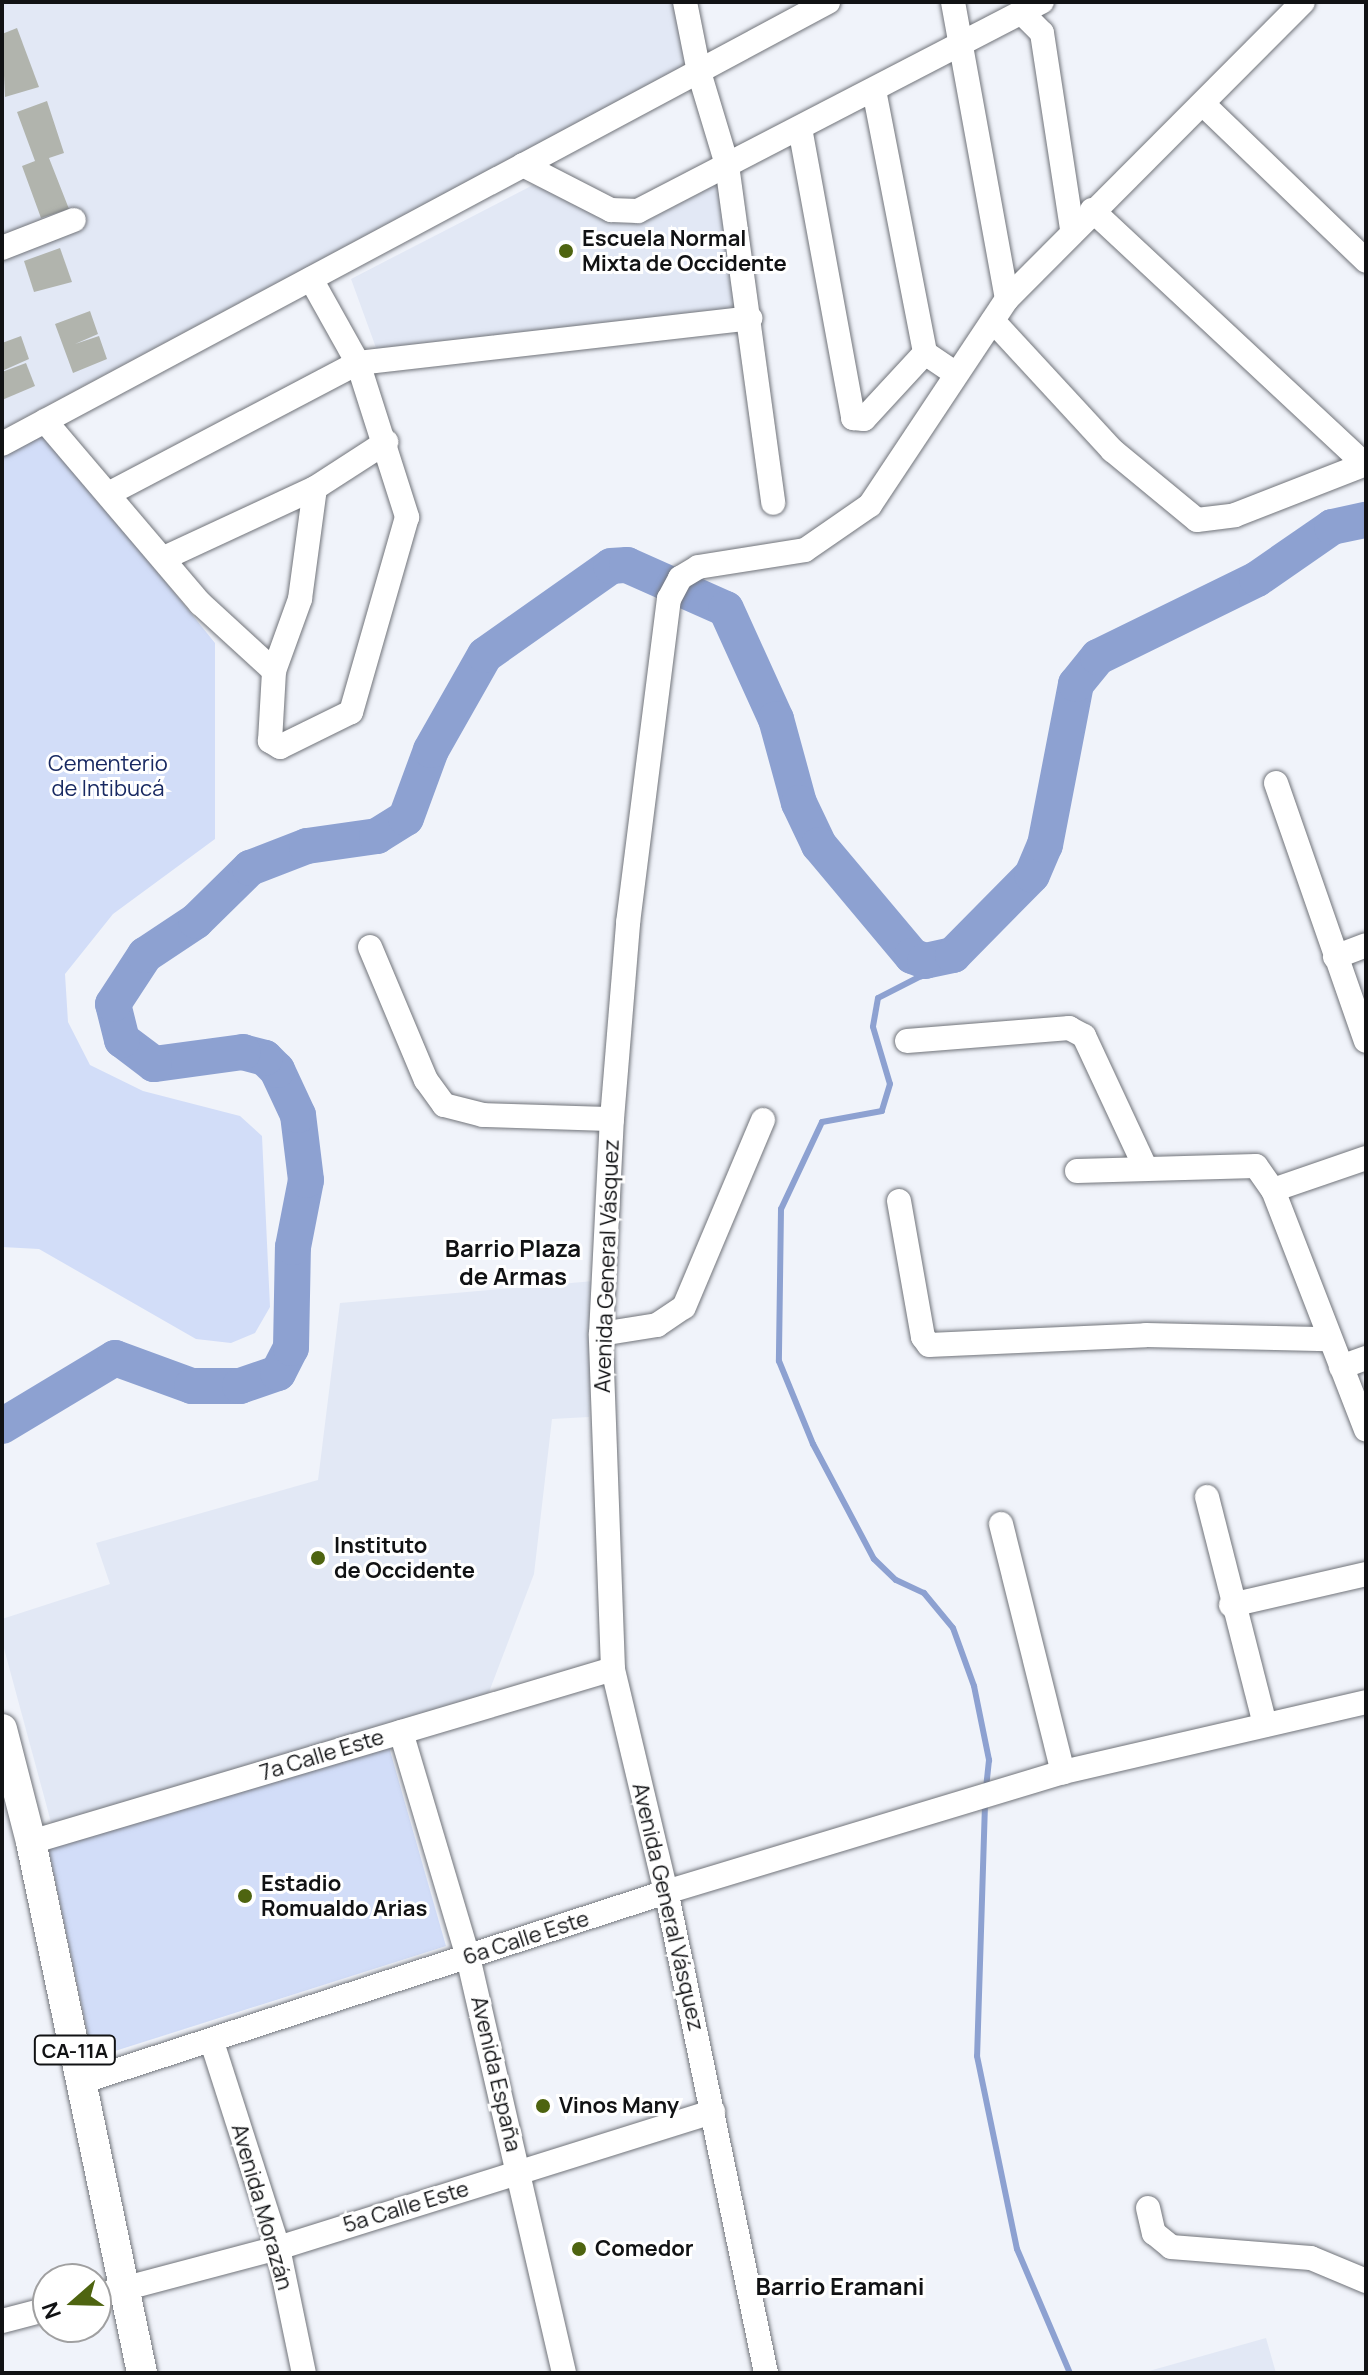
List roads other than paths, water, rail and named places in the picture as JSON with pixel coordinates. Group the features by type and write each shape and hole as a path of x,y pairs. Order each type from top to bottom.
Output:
{"main road":[{"name":"CA-11A","path":"2,1729 6,1763 31,1842 142,2373"}],"street":[{"path":"685,2 699,72 727,165 773,503"},
{"path":"2,444 828,2"},
{"path":"953,2 1007,299"},
{"name":"Avenida General Vásquez","path":"766,2373 666,1892 613,1669 601,1334 612,1119 628,923 674,589 698,567 805,550 828,538 870,505 1007,299 1072,228 1203,104 1279,13 1303,2"},
{"path":"523,165 611,210 638,211 1032,8 1042,33 1072,228"},
{"path":"874,90 925,353 956,374"},
{"path":"1203,104 1366,261"},
{"path":"800,128 853,418 864,419 925,353"},
{"path":"993,321 1112,450 1197,520 1235,515 1366,464 1092,210"},
{"path":"2,248 74,220"},
{"path":"311,279 358,363 386,442 407,517 351,712 280,747 274,745 274,671 300,599 315,488"},
{"path":"108,494 358,363 750,318"},
{"path":"45,421 201,604 274,671"},
{"path":"164,558 315,488 386,442"},
{"path":"1276,783 1366,1041"},
{"path":"1335,957 1366,945"},
{"path":"370,947 426,1080 444,1105 483,1115 612,1119"},
{"path":"907,1041 1069,1028 1084,1036 1145,1167"},
{"path":"601,1334 657,1325 684,1307 763,1120"},
{"path":"1273,1190 1366,1158"},
{"path":"1077,1171 1249,1164 1273,1190 1366,1430"},
{"path":"899,1201 923,1337 929,1345 1146,1335 1329,1339"},
{"path":"1341,1367 1366,1358"},
{"path":"1207,1497 1231,1605 1265,1725"},
{"path":"1001,1524 1063,1772"},
{"path":"1231,1605 1366,1574"},
{"name":"7a Calle Este","path":"31,1842 613,1669"},
{"name":"6a Calle Este","path":"81,2082 212,2042 666,1892 1063,1772 1366,1702"},
{"name":"Avenida España","path":"401,1732 468,1957 564,2373"},
{"name":"Avenida Morazán","path":"212,2042 278,2248 304,2373"},
{"name":"5a Calle Este","path":"112,2292 278,2248 713,2112"},
{"path":"1148,2208 1154,2233 1171,2247 1311,2258 1366,2281"},
{"path":"2,2321 32,2313"}],"waterway":[{"path":"2,1426 115,1358 192,1386 240,1386 278,1373 291,1348 293,1247 306,1180 298,1115 277,1070 265,1058 243,1052 154,1064 122,1040 113,1004 145,955 196,921 250,868 307,846 377,836 406,818 431,750 485,655 611,566 627,565 726,609 776,719 799,803 819,845 912,956 925,961 953,955 1032,875 1045,845 1076,684 1098,657 1257,579 1332,527 1366,520"},
{"path":"925,961 921,976 878,998 873,1027 890,1084 882,1111 822,1122 781,1209 779,1361 813,1444 874,1559 896,1580 924,1593 953,1628 974,1686 989,1760 986,1789"},
{"path":"985,1804 977,2056 1017,2249 1070,2373"}],"place":[{"name":"Escuela Normal Mixta de Occidente","path":"566,251"},
{"name":"Instituto de Occidente","path":"318,1558"},
{"name":"Estadio Romualdo Arias","path":"245,1896"},
{"name":"Vinos Many","path":"543,2106"},
{"name":"Comedor","path":"579,2249"}],"district":[{"name":"Barrio Plaza de Armas","path":"513,1262"},
{"name":"Barrio Eramani","path":"840,2286"}],"park label":[{"name":"Cementerio de Intibucá","path":"108,776"}]}
